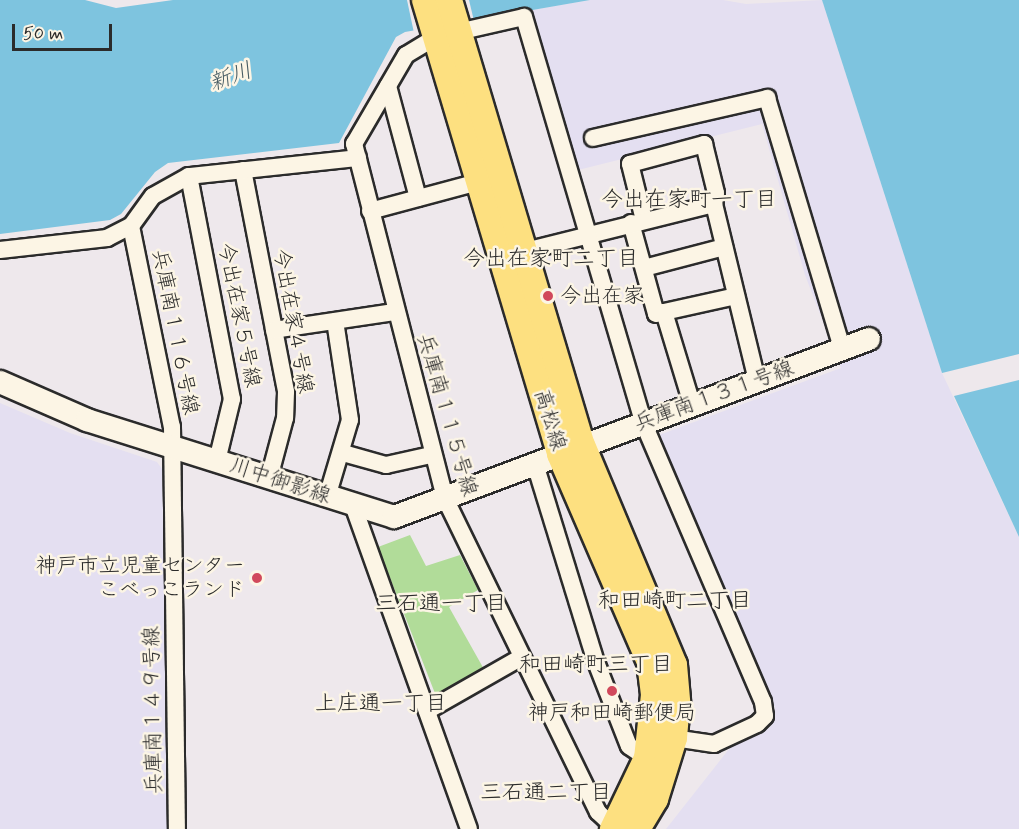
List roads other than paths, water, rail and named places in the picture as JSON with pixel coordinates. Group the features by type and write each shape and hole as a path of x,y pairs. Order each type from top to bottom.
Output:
{"main road":[{"name":"高松線","path":"425,0 446,30 521,252 571,450 674,665 677,703 674,738 655,799 621,828"},
{"name":"高松線","path":"449,0 446,30 478,182 571,450 650,662 654,695 647,758 621,828"}],"street":[{"path":"0,250 107,238 130,226 153,196 189,176 358,158 354,144 406,55 446,30 524,17 585,234 643,422 763,702 765,716 757,724 714,744 674,738"},
{"path":"388,86 418,198"},
{"path":"593,138 767,98 842,348"},
{"path":"736,296 656,314 644,268 630,164 704,144 716,192 714,204 757,381"},
{"name":"兵庫南１１５号線","path":"358,158 431,454 445,498 520,658 598,812 621,828"},
{"name":"今出在家４号線","path":"243,170 274,330 285,409 269,478"},
{"name":"今出在家５号線","path":"189,176 232,399 217,461"},
{"path":"370,211 478,182"},
{"path":"521,252 585,234 714,204"},
{"name":"兵庫南１１６号線","path":"130,226 172,447"},
{"path":"644,268 724,247"},
{"path":"274,330 395,312"},
{"path":"664,312 692,404"},
{"path":"327,497 343,453 350,420 349,398 335,321"},
{"name":"兵庫南１３１号線","path":"571,450 869,339"},
{"name":"川中御影線","path":"0,382 87,420 353,506 394,517 571,450"},
{"name":"兵庫南１４９号線","path":"172,447 177,829"},
{"path":"343,453 386,465 431,454"},
{"path":"535,464 596,662 629,746 647,758"},
{"path":"353,506 469,829"},
{"path":"427,711 520,658"}],"water":[{"name":"新川","path":"0,0 85,0 116,8 173,0 590,0 405,32 396,37 339,143 168,163 155,172 121,214 110,220 0,234"},
{"path":"822,0 1019,0 1019,354 942,373"},
{"path":"1019,380 1019,537 954,396"}],"place":[{"name":"今出在家","path":"548,296"},
{"name":"神戸市立児童センター こべっこランド","path":"257,578"},
{"name":"神戸和田崎郵便局","path":"612,691"}],"district":[{"name":"今出在家町一丁目","path":"689,201"},
{"name":"今出在家町二丁目","path":"551,260"},
{"name":"和田崎町二丁目","path":"675,602"},
{"name":"三石通一丁目","path":"441,605"},
{"name":"和田崎町三丁目","path":"596,666"},
{"name":"上庄通一丁目","path":"381,705"},
{"name":"三石通二丁目","path":"546,794"}]}
